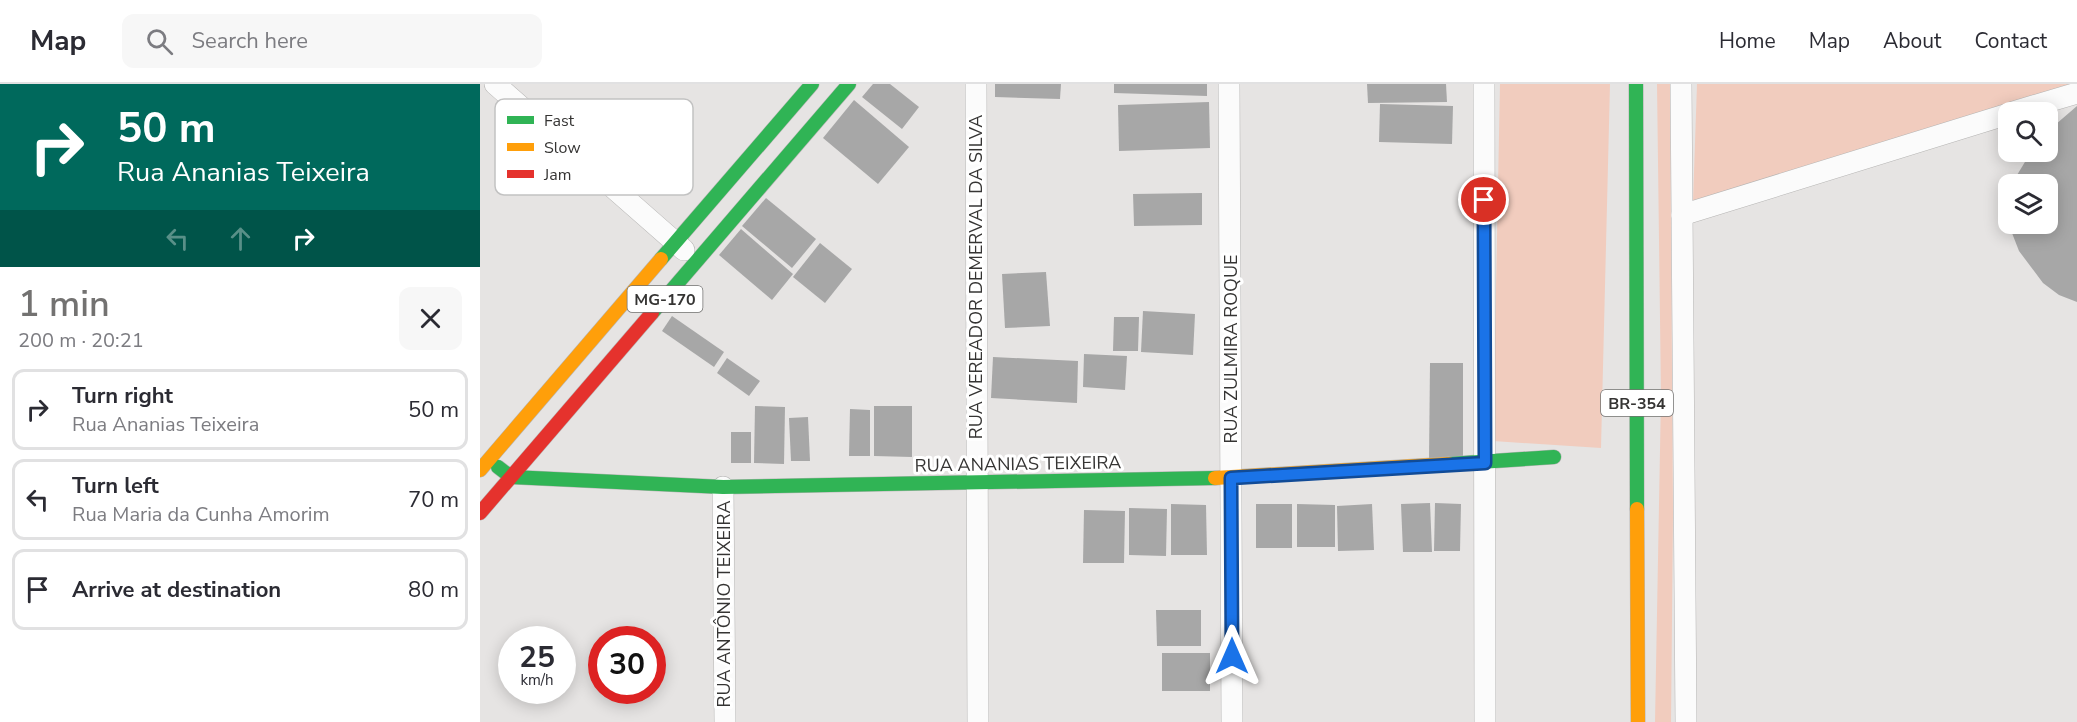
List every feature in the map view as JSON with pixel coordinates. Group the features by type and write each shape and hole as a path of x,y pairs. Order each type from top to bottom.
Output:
{"main road":[{"name":"MG-170","path":"484,465 812,84"},
{"name":"MG-170","path":"480,513 849,84"},
{"name":"BR-354","path":"1636,84 1638,722"},
{"name":"RUA ANANIAS TEIXEIRA","path":"510,477 723,487 976,483 1231,478 1554,458"},
{"path":"484,465 510,477"}],"street":[{"path":"495,84 512,99"},
{"name":"RUA VEREADOR DEMERVAL DA SILVA","path":"976,84 978,722"},
{"name":"RUA ZULMIRA ROQUE","path":"1229,84 1232,722"},
{"path":"1484,84 1485,722"},
{"path":"1681,84 1686,722"},
{"path":"2047,102 2077,93"},
{"path":"1682,215 1998,117"},
{"path":"621,195 697,262"},
{"name":"RUA ANTÔNIO TEIXEIRA","path":"723,487 724,722"}],"shaded area":[{"path":"1500,84 1610,84 1601,448 1493,441"},
{"path":"1657,84 1670,84 1673,513 1671,722 1655,722 1661,396"},
{"path":"1697,84 2070,84 2012,102 1998,102 1998,107 1693,202"}],"building":[{"path":"873,84 890,84 919,107 902,129 862,97"},
{"path":"995,84 1061,84 1060,99 995,97"},
{"path":"1114,84 1207,84 1207,96 1114,93"},
{"path":"1367,84 1446,84 1447,102 1368,103"},
{"path":"854,100 909,147 878,184 823,138"},
{"path":"1209,102 1210,148 1119,151 1118,105"},
{"path":"1380,104 1453,106 1452,144 1379,142"},
{"path":"2077,106 2077,302 2059,295 2043,283 2019,251 2012,234 2058,234 2058,174 2018,174 2025,162 2058,162 2058,122"},
{"path":"1202,193 1202,225 1134,226 1133,194"},
{"path":"766,198 816,239 792,268 742,226"},
{"path":"741,229 793,274 772,300 719,255"},
{"path":"820,243 852,269 825,303 793,277"},
{"path":"1046,272 1050,326 1005,328 1002,274"},
{"path":"1143,311 1195,314 1193,355 1141,352"},
{"path":"672,316 724,352 714,367 662,331"},
{"path":"1114,317 1139,317 1138,351 1113,351"},
{"path":"1084,354 1127,356 1125,390 1083,387"},
{"path":"993,357 1078,361 1077,403 991,398"},
{"path":"727,358 760,381 749,396 717,373"},
{"path":"1430,363 1463,363 1463,462 1429,461"},
{"path":"755,406 785,407 784,464 754,463"},
{"path":"874,406 912,406 912,457 874,456"},
{"path":"850,409 870,410 870,456 849,456"},
{"path":"808,417 810,461 791,461 789,418"},
{"path":"731,432 751,432 751,463 731,463"},
{"path":"1430,503 1432,552 1403,552 1401,504"},
{"path":"1435,503 1461,504 1460,551 1434,551"},
{"path":"1171,504 1206,505 1207,555 1171,555"},
{"path":"1256,504 1292,504 1292,548 1256,548"},
{"path":"1297,504 1335,505 1335,547 1297,547"},
{"path":"1372,504 1374,550 1338,551 1337,506"},
{"path":"1129,508 1167,509 1166,556 1129,555"},
{"path":"1084,510 1125,511 1124,563 1083,563"},
{"path":"1156,610 1201,610 1201,646 1157,646"},
{"path":"1162,653 1210,653 1210,691 1162,691"}],"traffic: fast":[{"path":"661,259 812,84"},
{"path":"652,313 849,84"},
{"path":"1636,84 1637,509"},
{"path":"1449,464 1554,457"},
{"path":"498,467 511,477 723,487 1215,478"}],"traffic: slow":[{"path":"480,470 661,259"},
{"path":"1215,478 1449,464"},
{"path":"1637,509 1638,722"}],"traffic: jam":[{"path":"480,513 652,313"}],"route":[{"path":"1232,656 1231,478 1485,463 1484,200"}]}
